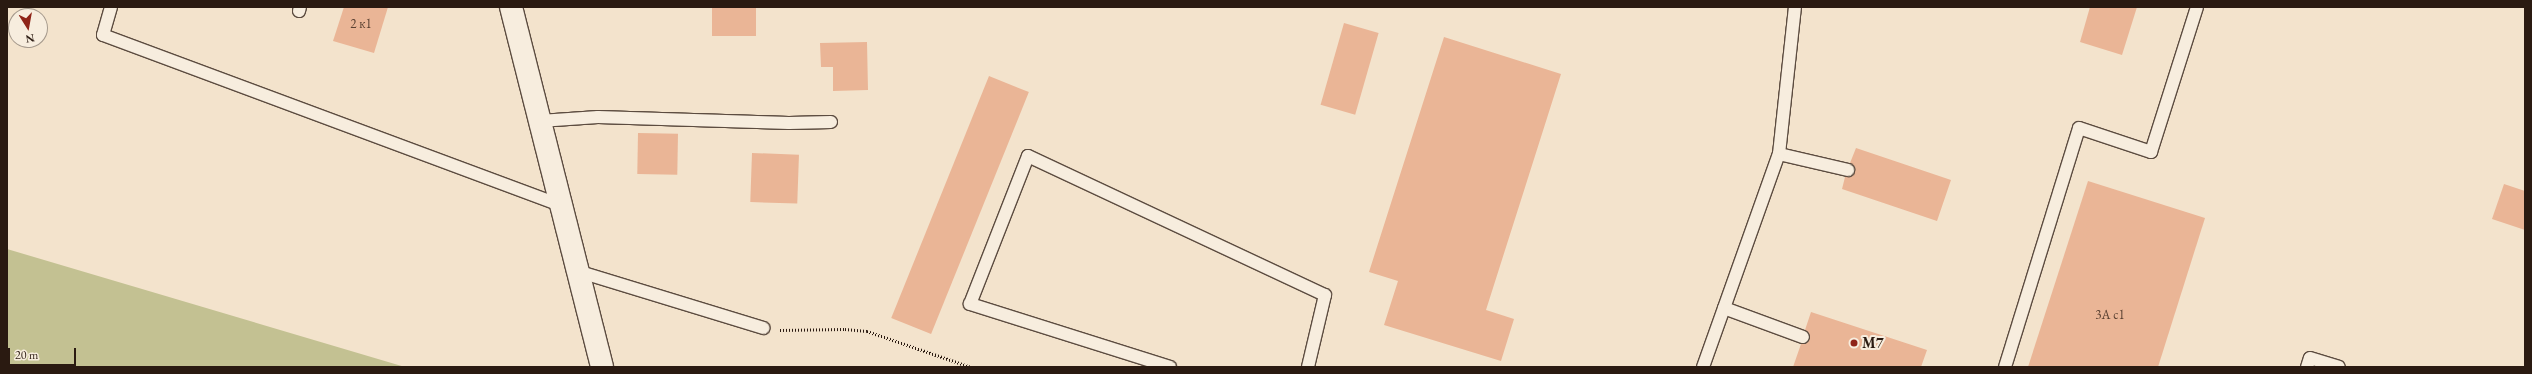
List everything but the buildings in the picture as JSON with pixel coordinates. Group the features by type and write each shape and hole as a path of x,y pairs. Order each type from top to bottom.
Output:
{"street":[{"path":"512,7 560,205 602,367"}],"lane":[{"path":"111,7 103,35 560,205"},
{"path":"1703,367 1779,154 1795,7"},
{"path":"2005,367 2079,128 2151,152 2197,7"},
{"path":"540,121 598,117 789,123 831,122"},
{"path":"1779,154 1848,170"},
{"path":"1170,367 970,304 1028,156 1325,295 1308,367"},
{"path":"577,271 764,328"},
{"path":"1724,308 1803,337"},
{"path":"2307,367 2310,358 2339,367"}],"path":[{"path":"764,328 779,330 845,329 867,331 971,367"}],"shaded area":[{"path":"7,249 405,367 7,367"}],"place":[{"name":"М7","path":"1854,343"}]}
